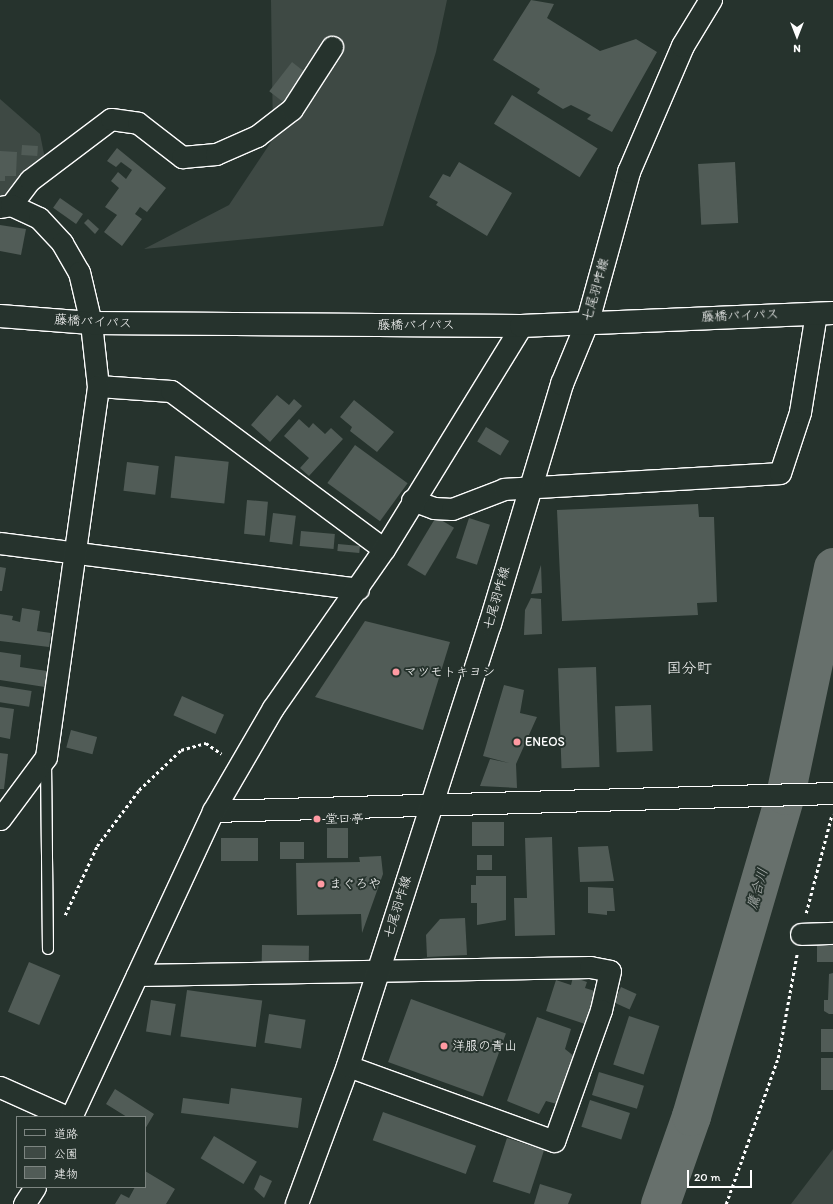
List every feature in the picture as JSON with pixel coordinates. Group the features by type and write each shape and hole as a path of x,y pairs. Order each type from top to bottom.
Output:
{"main road":[{"name":"七尾羽咋線","path":"297,1204 348,1066 378,974 430,806 490,624 529,488 562,384 588,321 630,172 683,46 711,0"},
{"name":"藤橋バイパス","path":"0,316 91,323 521,326 588,321 824,313"}],"street":[{"path":"0,819 46,757 73,552 98,386 91,323 79,272 62,243 39,218 5,206 30,180 111,119 138,123 182,157 216,154 257,136 292,109 332,47"},
{"path":"412,500 434,508 452,509 482,495 529,488 780,473 800,412 824,313"},
{"path":"71,1116 213,811 273,708 358,589 384,549 412,500 521,326"},
{"path":"98,386 171,391 384,549"},
{"path":"0,543 358,589"},
{"path":"213,811 722,798 832,799"},
{"path":"801,934 833,933"},
{"path":"137,975 378,974 590,967 610,971 601,1010 554,1141 348,1066"},
{"path":"0,1087 65,1116"},
{"path":"24,1204 34,1188"}],"lane":[{"path":"46,757 48,949"}],"path":[{"path":"48,949 97,846 139,790 181,750 206,743 239,766"},
{"path":"726,1204 778,1058 801,934 832,799"}],"green space":[{"path":"271,0 447,0 436,52 383,226 144,249 229,205 273,139"},
{"path":"0,99 40,134 47,169 0,204"},
{"path":"833,1149 833,1204 791,1204"}],"building":[{"path":"531,0 554,4 547,18 600,51 636,39 657,52 612,132 587,119 591,115 571,105 563,109 537,93 540,89 493,60"},
{"path":"292,62 310,76 287,105 269,91"},
{"path":"512,95 598,149 580,177 494,124"},
{"path":"22,145 38,146 37,156 21,155"},
{"path":"117,148 166,188 147,212 140,207 135,214 142,219 122,246 104,232 117,215 105,207 119,188 111,181 118,172 126,179 132,170 121,162 116,167 107,161"},
{"path":"0,151 17,152 16,176 5,176 5,181 0,181"},
{"path":"459,162 512,193 487,236 436,205 438,202 429,197 443,174 450,177"},
{"path":"735,162 738,223 701,225 698,164"},
{"path":"60,198 83,214 76,224 53,208"},
{"path":"88,219 99,229 95,234 84,223"},
{"path":"0,225 26,229 21,255 0,251"},
{"path":"277,395 289,405 294,399 302,406 270,442 251,425"},
{"path":"354,400 394,432 377,452 350,431 352,427 340,417"},
{"path":"299,419 309,428 313,423 325,434 331,428 343,439 309,476 300,468 309,458 284,436"},
{"path":"486,427 509,441 500,455 477,442"},
{"path":"355,445 408,483 380,521 327,483"},
{"path":"175,456 229,462 224,503 171,498"},
{"path":"127,462 159,466 155,495 123,491"},
{"path":"247,500 268,502 265,536 244,534"},
{"path":"698,504 699,517 714,517 717,602 697,603 698,615 562,621 557,510"},
{"path":"273,513 296,516 292,545 269,542"},
{"path":"436,517 454,528 425,576 407,565"},
{"path":"469,518 490,525 477,565 456,558"},
{"path":"301,531 335,534 334,549 300,546"},
{"path":"338,544 360,546 359,553 337,551"},
{"path":"541,565 542,593 531,594"},
{"path":"0,567 6,568 2,591 0,591"},
{"path":"531,598 541,599 542,634 524,635 525,610"},
{"path":"22,608 40,611 37,631 51,633 49,647 0,641 0,614 13,616 12,620 20,622"},
{"path":"365,621 450,642 423,730 315,697"},
{"path":"0,652 21,655 20,667 47,671 45,687 0,680"},
{"path":"596,667 599,767 562,768 558,668"},
{"path":"504,685 524,690 520,713 537,717 516,764 517,788 480,786 490,759 509,763 483,756"},
{"path":"0,686 32,691 29,707 0,702"},
{"path":"182,696 224,715 215,734 173,715"},
{"path":"651,705 653,751 617,752 615,706"},
{"path":"0,707 14,709 10,739 0,737"},
{"path":"71,730 97,737 92,754 66,747"},
{"path":"0,753 8,754 4,789 0,789"},
{"path":"472,822 504,822 504,846 472,846"},
{"path":"327,828 348,828 348,858 327,858"},
{"path":"552,837 555,935 515,936 514,898 527,898 525,838"},
{"path":"221,838 258,838 258,861 221,861"},
{"path":"280,842 304,842 304,859 280,859"},
{"path":"608,846 614,881 580,882 578,847"},
{"path":"477,855 492,855 492,870 477,870"},
{"path":"381,856 383,874 362,933 361,914 297,915 296,863 360,862 359,857"},
{"path":"476,876 506,876 506,920 477,925 477,903 471,903 471,885 476,885"},
{"path":"588,887 613,888 615,911 607,911 607,915 588,913"},
{"path":"465,918 467,955 427,957 426,935 440,919"},
{"path":"817,942 833,942 833,962 817,962"},
{"path":"262,945 309,946 309,964 262,963"},
{"path":"29,962 60,975 39,1025 8,1012"},
{"path":"833,973 833,1014 829,1014 824,1011 824,1000 828,1000 829,974"},
{"path":"573,977 587,982 585,988 598,992 588,1025 546,1011 556,980 571,985"},
{"path":"621,987 637,994 630,1009 614,1003"},
{"path":"187,990 262,1001 256,1047 180,1037"},
{"path":"411,999 506,1034 483,1097 388,1062"},
{"path":"151,1000 176,1004 171,1036 146,1032"},
{"path":"269,1014 306,1020 301,1048 264,1043"},
{"path":"629,1016 659,1026 644,1074 613,1065"},
{"path":"537,1017 571,1029 565,1049 575,1057 557,1104 546,1101 539,1114 507,1101"},
{"path":"821,1029 833,1029 833,1052 821,1052"},
{"path":"821,1058 833,1058 833,1090 821,1090"},
{"path":"599,1072 644,1086 637,1109 592,1095"},
{"path":"231,1088 302,1098 298,1128 181,1113 183,1098 229,1104"},
{"path":"115,1089 154,1114 146,1127 146,1116 125,1116 106,1104"},
{"path":"590,1100 630,1113 621,1140 581,1127"},
{"path":"383,1112 476,1146 466,1174 373,1140"},
{"path":"214,1136 257,1162 243,1184 201,1158"},
{"path":"507,1138 544,1150 530,1194 493,1182"},
{"path":"146,1172 175,1189 166,1204 115,1204 121,1194 129,1198 134,1188 146,1188"},
{"path":"260,1175 272,1181 264,1198 254,1189"},
{"path":"540,1184 572,1194 568,1204 534,1204"}],"waterway":[{"name":"鷹合川","path":"660,1204 691,1116 785,795 833,567"}],"place":[{"name":"マツモトキヨシ","path":"396,672"},
{"name":"ENEOS","path":"517,742"},
{"name":"堂口亭","path":"317,819"},
{"name":"まぐろや","path":"321,884"},
{"name":"洋服の青山","path":"444,1046"}],"district":[{"name":"国分町","path":"689,669"}]}
